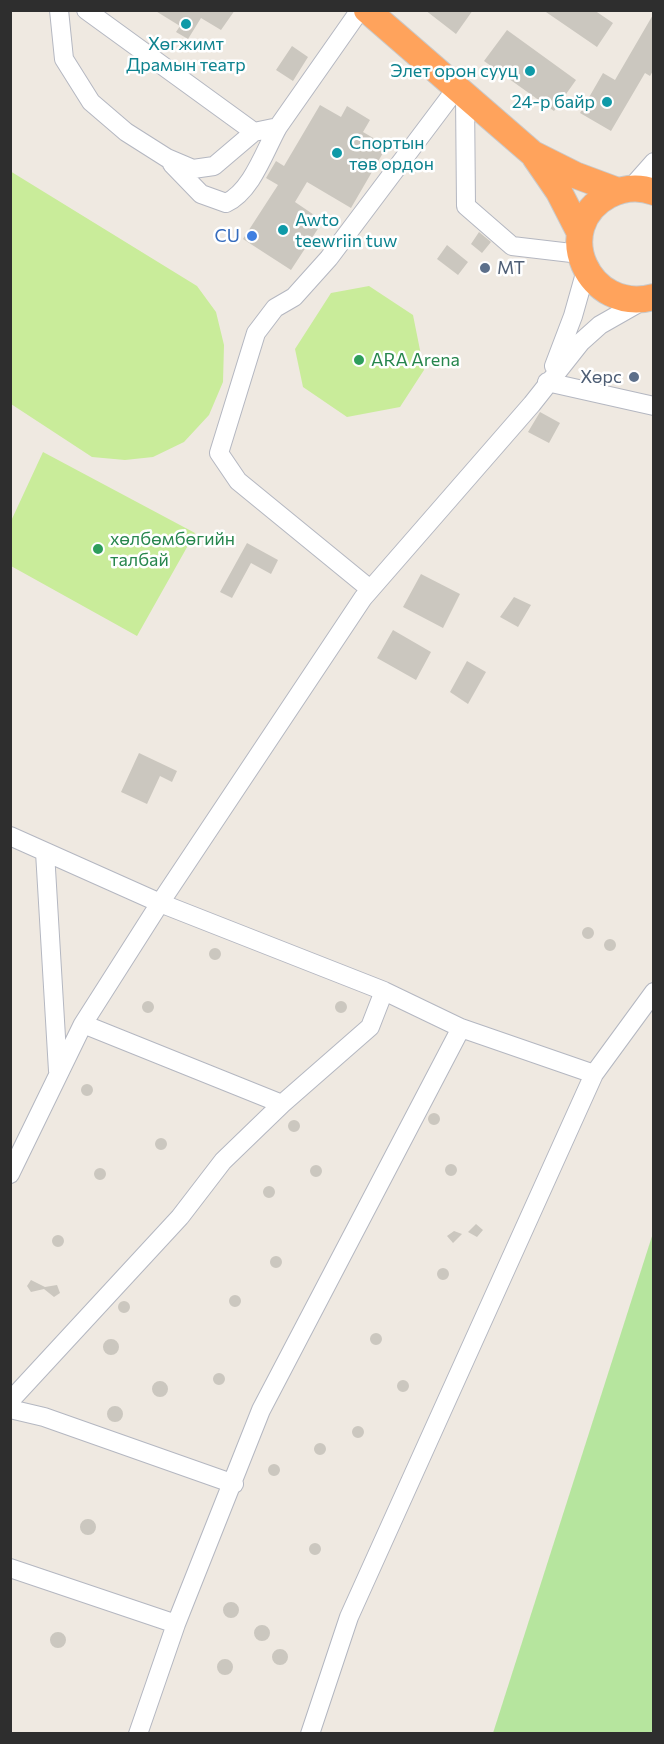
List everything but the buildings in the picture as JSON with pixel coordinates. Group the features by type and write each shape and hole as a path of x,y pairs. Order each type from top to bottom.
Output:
{"highway":[{"path":"367,10 534,154 575,175 634,190"},
{"path":"534,154 559,192 596,284 610,294 626,300 649,298"},
{"path":"582,252 587,215 600,200 634,190"}],"street":[{"path":"59,10 64,59 91,102 126,132 167,158 192,169 214,166 254,132 278,127"},
{"path":"86,10 254,132"},
{"path":"167,158 201,194 226,203 235,199 249,181 278,127 360,10"},
{"path":"461,93 466,206 512,246 582,252 569,327 547,382"},
{"path":"370,589 238,481 219,453 256,333 275,308 294,297 328,258 461,93"},
{"path":"634,190 654,162"},
{"path":"10,1174 82,1024 370,589 532,404 547,382 581,342 600,325 649,298"},
{"path":"547,382 654,406"},
{"path":"10,836 160,903 384,991 461,1028 594,1074"},
{"path":"45,852 58,1072"},
{"path":"10,1401 180,1217 223,1161 282,1104 370,1027 384,991"},
{"path":"310,1734 349,1617 594,1074 654,993"},
{"path":"82,1024 282,1104"},
{"path":"138,1734 176,1624 234,1484 261,1410 461,1028"},
{"path":"10,1409 44,1418 234,1484"},
{"path":"10,1568 176,1624"}],"green space":[{"path":"10,171 197,286 216,312 224,345 223,382 209,415 184,442 153,457 125,460 92,457 11,404"},
{"name":"ARA Arena","path":"369,286 413,315 424,370 400,407 347,417 303,387 295,349 331,293"},
{"name":"хөлбөмбөгийн талбай","path":"43,452 195,533 137,636 11,566 11,521"},
{"path":"653,1233 653,1733 493,1733"}],"place":[{"name":"Хөгжимт Драмын театр","path":"186,24"},
{"name":"Элет орон сууц","path":"530,71"},
{"name":"24-р байр","path":"607,102"},
{"name":"Спортын төв ордон","path":"337,153"},
{"name":"Awto teewriin tuw","path":"283,230"},
{"name":"CU","path":"252,236"},
{"name":"MT","path":"485,268"},
{"name":"ARA Arena","path":"359,360"},
{"name":"Хөрс","path":"634,377"},
{"name":"хөлбөмбөгийн талбай","path":"98,549"}]}
